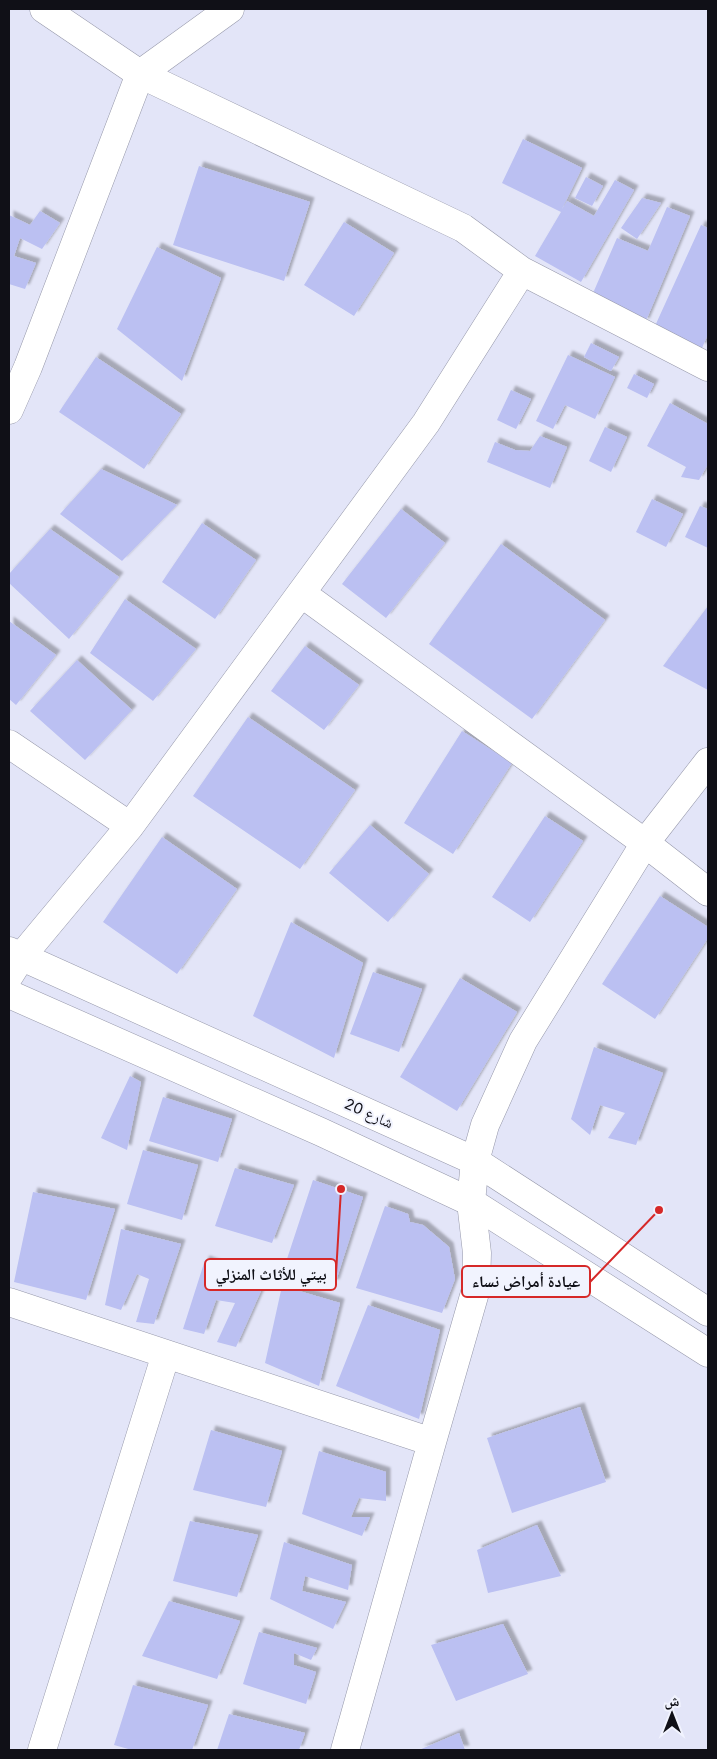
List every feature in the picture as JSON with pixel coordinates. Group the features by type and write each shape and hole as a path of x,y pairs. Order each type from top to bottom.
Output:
{"street":[{"path":"44,9 140,74 463,228 522,271 708,367"},
{"path":"9,410 32,358 140,74 230,9"},
{"path":"13,962 130,826 426,423 522,271"},
{"path":"301,593 645,843 708,892"},
{"path":"9,744 130,826"},
{"path":"345,1750 476,1289 478,1253 471,1202 475,1161 485,1125 524,1041 645,843 708,762"},
{"name":"شارع 20","path":"13,962 475,1161 708,1312"},
{"path":"9,994 322,1132 471,1202 708,1353"},
{"path":"9,1302 432,1442"},
{"path":"42,1750 166,1354"}],"building":[{"path":"523,139 582,168 562,209 567,201 594,216 615,180 634,190 581,282 535,256 561,212 502,183"},
{"path":"199,166 310,202 284,281 173,245"},
{"path":"586,177 603,186 592,206 575,198"},
{"path":"642,198 661,203 637,239 621,228"},
{"path":"667,207 690,216 645,323 590,300 617,238 648,251"},
{"path":"40,211 60,223 42,249 20,238 14,256 36,263 25,289 9,284 9,215 30,225"},
{"path":"344,222 394,253 354,316 304,285"},
{"path":"701,225 708,228 708,334 702,348 655,326"},
{"path":"157,247 221,278 182,381 117,329"},
{"path":"591,343 619,357 611,371 584,357"},
{"path":"568,355 615,377 595,419 565,405 553,429 536,421"},
{"path":"96,357 181,414 144,469 59,412"},
{"path":"634,374 654,384 647,398 627,388"},
{"path":"511,390 531,399 516,429 497,420"},
{"path":"670,403 708,424 708,464 699,480 681,477 686,467 647,446"},
{"path":"605,427 627,437 611,472 589,461"},
{"path":"540,436 567,447 550,488 487,462 495,442 515,450 530,451"},
{"path":"101,469 177,505 122,561 60,514"},
{"path":"652,499 683,514 666,547 636,532"},
{"path":"700,506 708,509 708,548 685,537"},
{"path":"401,509 445,543 386,618 342,584"},
{"path":"202,523 256,560 215,619 162,582"},
{"path":"50,529 119,577 69,639 9,583 9,574"},
{"path":"501,544 605,620 532,719 429,644"},
{"path":"125,599 196,649 153,701 90,653"},
{"path":"708,606 708,690 663,666"},
{"path":"9,621 56,655 16,705 9,699"},
{"path":"305,646 359,685 324,730 271,691"},
{"path":"77,660 132,710 85,760 30,711"},
{"path":"248,717 355,790 300,869 193,796"},
{"path":"462,731 512,763 453,854 404,823"},
{"path":"545,816 583,841 530,922 492,897"},
{"path":"370,825 429,874 388,922 329,873"},
{"path":"162,837 237,889 177,974 103,922"},
{"path":"660,896 708,927 708,938 655,1019 602,984"},
{"path":"291,922 363,963 334,1058 253,1016"},
{"path":"373,972 422,989 399,1052 350,1034"},
{"path":"460,978 517,1012 457,1111 400,1077"},
{"path":"594,1047 663,1073 636,1145 608,1138 625,1113 600,1105 590,1135 571,1119"},
{"path":"130,1076 141,1082 127,1150 101,1138"},
{"path":"163,1097 232,1119 218,1162 149,1141"},
{"path":"143,1150 198,1165 182,1220 127,1204"},
{"path":"235,1168 294,1185 272,1243 215,1226"},
{"path":"313,1180 363,1197 335,1284 284,1268"},
{"path":"33,1192 115,1209 86,1300 14,1282"},
{"path":"385,1206 408,1214 410,1222 423,1225 449,1247 455,1279 442,1313 356,1288"},
{"path":"121,1229 181,1244 154,1324 136,1322 149,1279 137,1274 121,1310 105,1305"},
{"path":"205,1260 265,1282 236,1347 217,1342 235,1303 216,1300 204,1334 183,1329"},
{"path":"282,1286 340,1303 319,1386 265,1363"},
{"path":"368,1305 440,1330 419,1419 336,1386"},
{"path":"580,1407 606,1482 512,1513 487,1438"},
{"path":"211,1430 282,1451 266,1507 193,1490"},
{"path":"319,1451 386,1472 386,1501 359,1498 351,1517 370,1517 362,1536 302,1514"},
{"path":"190,1521 258,1535 237,1597 173,1581"},
{"path":"537,1525 561,1576 488,1593 477,1550"},
{"path":"284,1542 352,1565 348,1590 305,1576 302,1591 346,1602 333,1629 270,1599"},
{"path":"169,1601 240,1621 217,1679 142,1656"},
{"path":"503,1624 528,1674 456,1701 431,1645"},
{"path":"259,1632 317,1648 311,1660 294,1653 294,1665 316,1672 306,1704 243,1684"},
{"path":"133,1685 208,1705 192,1750 132,1750 114,1745"},
{"path":"229,1714 305,1733 299,1750 217,1750"},
{"path":"459,1733 465,1750 419,1750"}],"place":[{"name":"بيتي للأثاث المنزلي","path":"341,1189"},
{"name":"عيادة أمراض نساء","path":"659,1210"}]}
